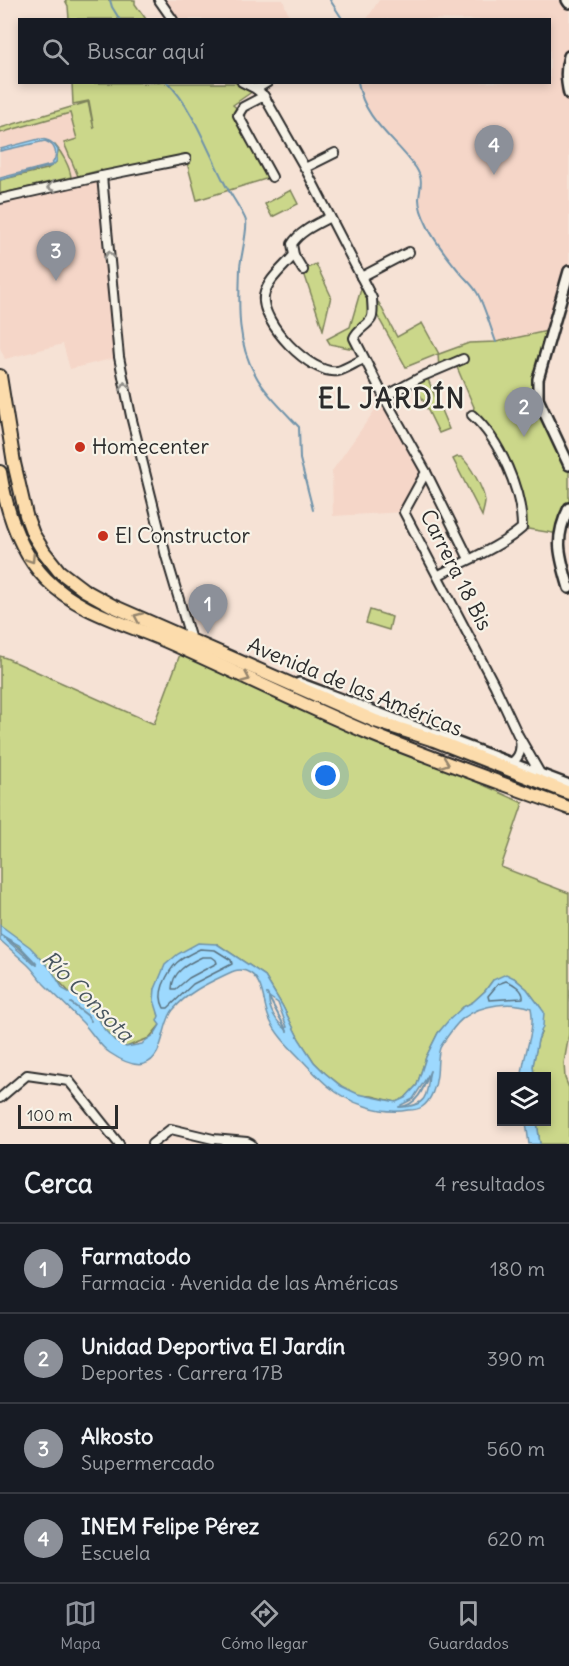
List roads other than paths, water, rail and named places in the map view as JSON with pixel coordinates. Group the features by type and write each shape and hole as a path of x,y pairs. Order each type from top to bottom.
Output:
{"main road":[{"name":"Avenida de las Américas","path":"0,376 14,463 26,515 33,534 60,571 84,590 113,606 375,721 505,765 569,793"},
{"name":"Avenida de las Américas","path":"0,472 1,486 20,540 29,557 47,580 75,603 168,642 300,703 417,752 545,799 555,799 569,806"},
{"path":"168,642 188,646 191,640"},
{"path":"417,752 422,744 426,744 472,761 505,765"}],"street":[{"path":"159,0 172,18"},
{"path":"569,56 566,65 569,93"},
{"path":"246,84 264,96 305,168 372,298 371,319 356,333 354,338 426,472 469,559"},
{"path":"256,89 265,84"},
{"path":"264,96 243,108 238,115 272,177"},
{"path":"305,168 335,153"},
{"path":"0,199 186,159"},
{"path":"102,176 119,357 131,416 164,547 191,640"},
{"path":"303,270 294,255 292,244 296,238 330,216"},
{"path":"361,277 409,252"},
{"path":"294,255 275,275 264,297 265,308 272,322 299,355 323,369 337,371 364,359"},
{"path":"569,271 537,389 538,399 569,465"},
{"path":"384,397 423,376 463,359"},
{"path":"439,575 500,544 522,528 517,492 496,444 476,419"},
{"name":"Carrera 18 Bis","path":"426,472 404,512 439,575 519,735 550,786"},
{"path":"569,508 559,534 559,548 569,588"},
{"path":"505,765 517,759 521,752 519,735"},
{"path":"505,765 541,774 569,785"},
{"path":"0,1098 27,1075 69,1081 119,1144"},
{"path":"153,1144 171,1129 213,1139 251,1144"}],"water":[{"path":"39,139 50,142 56,147 58,150 56,162 52,166 0,180 0,178 51,165 56,154 52,145 45,141 0,151 0,149"},
{"path":"0,925 30,947 51,969 63,989 83,1000 104,1029 115,1041 126,1047 142,1044 154,1035 160,1025 157,1021 159,1016 154,1000 155,989 165,965 178,954 198,943 217,944 264,975 299,1039 314,1062 325,1073 341,1086 358,1094 396,1102 405,1098 417,1085 426,1057 438,1033 463,1007 473,1002 485,991 493,980 506,974 527,989 544,1012 543,1026 538,1040 534,1072 522,1072 531,1033 531,1008 506,1004 480,1009 472,1013 453,1028 440,1048 434,1088 428,1101 422,1107 415,1109 387,1111 345,1098 317,1076 275,1029 269,1018 258,982 247,971 231,972 184,999 169,1016 156,1055 151,1061 140,1065 118,1058 106,1050 29,966 0,940","holes":["1,935 19,945 36,963 34,964","269,997 278,1003 286,1029 273,1014","429,1074 424,1099 416,1105 401,1107 413,1099"]},
{"path":"527,1126 538,1126 540,1144 529,1144"}],"waterway":[{"path":"110,0 119,18"},
{"path":"330,0 342,18"},
{"path":"169,84 192,116 246,221 239,294 244,348 264,388 299,427 300,459 313,510"},
{"path":"358,84 361,96 374,119 416,168 421,184 420,209 429,230 479,296 496,342"},
{"name":"Río Consota","path":"0,934 37,965"},
{"name":"Río Consota","path":"267,994 287,1031"},
{"name":"Río Consota","path":"71,1003 91,1021"},
{"name":"Río Consota","path":"399,1107 406,1106 416,1099 430,1071"}],"place":[{"name":"INEM Felipe Pérez","path":"494,175"},
{"name":"Alkosto","path":"56,281"},
{"name":"Unidad Deportiva El Jardín","path":"524,437"},
{"name":"Homecenter","path":"80,447"},
{"name":"El Constructor","path":"103,536"},
{"name":"Farmatodo","path":"208,634"}],"district":[{"name":"EL JARDÍN","path":"392,399"}]}
